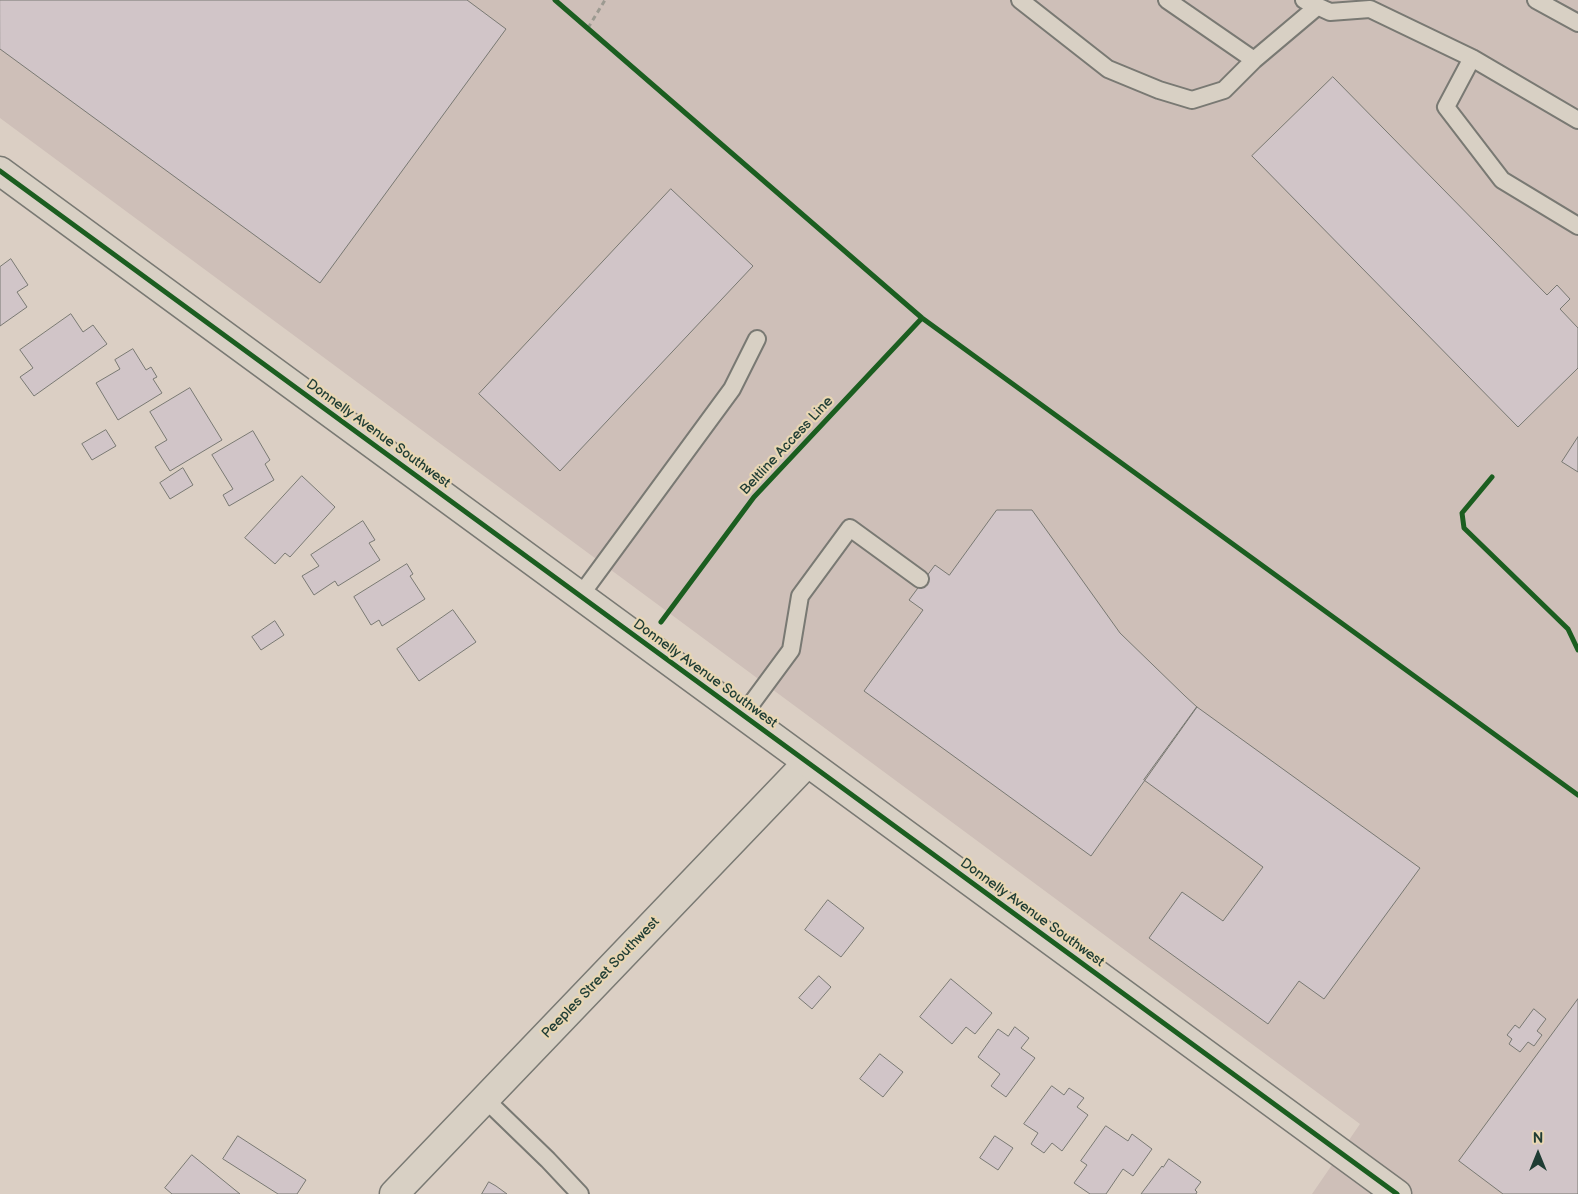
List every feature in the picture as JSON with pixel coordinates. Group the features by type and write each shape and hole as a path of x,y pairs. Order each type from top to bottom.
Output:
{"street":[{"name":"Donnelly Avenue Southwest","path":"0,171 1397,1194"},
{"name":"Peeples Street Southwest","path":"394,1194 808,763"}],"lane":[{"path":"1020,0 1108,69 1159,90 1192,100 1224,90 1311,3 1330,12 1373,5 1472,58 1578,120"},
{"path":"1167,0 1254,60"},
{"path":"1536,0 1578,23"},
{"path":"1472,58 1446,107 1502,180 1578,226"},
{"path":"580,596 732,389 757,339"},
{"path":"743,715 791,650 800,596 850,528 920,578"},
{"path":"485,1099 580,1194"}],"path":[{"path":"588,28 604,0"},
{"path":"581,22 595,34"}],"shaded area":[{"path":"0,0 1578,0 1578,1194 1312,1194 1360,1124 0,118"}],"building":[{"path":"0,0 467,0 506,29 320,283 0,49"},
{"path":"1333,77 1547,295 1557,285 1570,299 1560,309 1578,328 1578,368 1518,427 1252,156"},
{"path":"671,189 753,266 560,471 479,394"},
{"path":"11,259 28,285 17,292 27,307 0,326 0,267"},
{"path":"71,314 83,332 93,325 107,344 34,396 20,377 33,368 20,350"},
{"path":"133,349 146,370 151,367 157,377 153,379 162,393 118,420 96,383 120,369 115,360"},
{"path":"190,388 222,440 170,471 155,447 167,440 150,412"},
{"path":"106,430 116,446 92,460 82,444"},
{"path":"253,431 270,460 265,464 274,480 229,506 223,495 233,489 212,455"},
{"path":"1578,437 1578,472 1562,462"},
{"path":"183,468 193,485 170,499 160,483"},
{"path":"302,476 335,507 290,557 285,553 275,564 245,538"},
{"path":"997,510 1032,510 1120,633 1197,707 1091,856 864,691 923,610 909,600 935,565 949,575"},
{"path":"363,521 375,540 369,543 380,560 338,586 335,581 314,595 302,576 319,566 311,555"},
{"path":"407,564 413,574 410,576 425,599 382,626 379,620 371,625 354,597"},
{"path":"453,610 476,642 419,681 397,649"},
{"path":"275,621 284,635 261,650 252,637"},
{"path":"1197,707 1420,868 1324,999 1299,981 1268,1024 1149,938 1182,892 1223,921 1263,867 1144,780"},
{"path":"828,900 864,928 841,957 805,930"},
{"path":"819,976 831,987 812,1009 799,998"},
{"path":"951,979 992,1013 975,1034 966,1027 952,1044 920,1017"},
{"path":"1578,999 1578,1194 1503,1194 1459,1161"},
{"path":"1534,1009 1546,1019 1537,1031 1542,1035 1534,1046 1528,1042 1520,1052 1509,1044 1512,1039 1507,1035 1515,1025 1519,1028"},
{"path":"1015,1027 1029,1038 1021,1048 1035,1058 1006,1097 991,1086 1000,1074 978,1057 998,1029 1008,1036"},
{"path":"880,1054 903,1072 883,1097 860,1079"},
{"path":"1052,1086 1064,1095 1069,1088 1084,1098 1077,1107 1088,1115 1062,1151 1052,1143 1044,1153 1031,1144 1038,1133 1024,1124"},
{"path":"1106,1126 1128,1141 1132,1134 1152,1149 1133,1176 1123,1169 1106,1194 1090,1194 1074,1183 1087,1165 1081,1161"},
{"path":"238,1136 306,1180 297,1194 278,1194 223,1159"},
{"path":"995,1136 1013,1148 998,1170 980,1158"},
{"path":"192,1155 240,1194 172,1194 165,1188"},
{"path":"1169,1159 1201,1182 1195,1190 1196,1194 1141,1194 1162,1166"},
{"path":"489,1182 496,1186 507,1194 482,1194"}],"cycle path":[{"path":"555,0 922,318 1578,795"},
{"path":"0,171 1397,1194"},
{"name":"Beltline Access Line","path":"661,622 754,497 922,318"},
{"path":"1492,477 1462,513 1464,528 1568,629 1578,650"}]}
